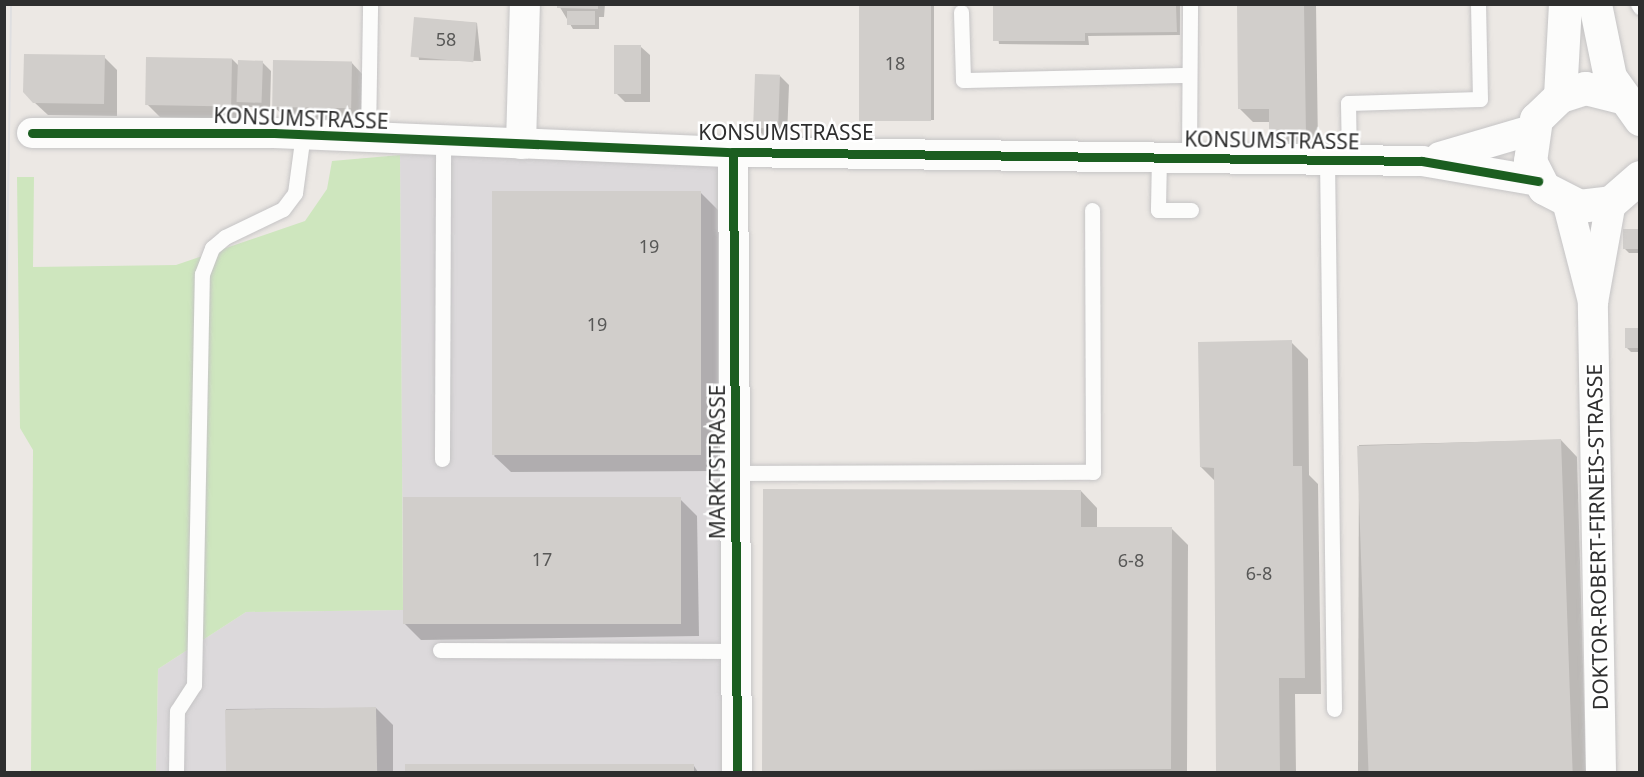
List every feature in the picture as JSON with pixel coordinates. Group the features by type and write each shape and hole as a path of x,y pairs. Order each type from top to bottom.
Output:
{"main road":[{"path":"1560,96 1565,4"},
{"path":"1594,4 1610,77 1630,108"},
{"path":"1630,108 1585,88 1560,96 1543,109 1531,130 1528,154 1538,181 1568,205 1611,202 1639,180"}],"street":[{"path":"521,144 525,4"},
{"name":"KONSUMSTRASSE","path":"1422,161 1531,130"},
{"name":"KONSUMSTRASSE","path":"32,133 303,134 733,152 1189,156 1422,161 1538,181"},
{"name":"MARKTSTRASSE","path":"733,152 737,772"},
{"name":"DOKTOR-ROBERT-FIRNEIS-STRASSE","path":"1601,772 1593,302 1611,202"},
{"name":"DOKTOR-ROBERT-FIRNEIS-STRASSE","path":"1568,205 1593,302"}],"lane":[{"path":"368,137 370,4"},
{"path":"1189,156 1186,75 1190,4"},
{"path":"1334,709 1338,159 1348,103 1480,99 1478,4"},
{"path":"961,12 963,80 1186,75"},
{"path":"176,772 177,711 194,685 202,274 212,248 225,237 284,209 295,193 303,134"},
{"path":"442,459 443,141"},
{"path":"1159,156 1158,210 1191,210"},
{"path":"735,473 1093,472 1092,210"},
{"path":"440,650 736,651"}],"shaded area":[{"path":"400,155 725,156 728,772 156,772 158,669 246,612 403,610"}],"green space":[{"path":"400,155 403,610 246,612 158,669 156,772 31,772 33,450 20,428 17,177 34,177 33,267 176,265 305,221 327,189 332,161"}],"building":[{"path":"557,4 598,4 598,9 557,8"},
{"path":"859,4 931,4 931,121 859,121"},
{"path":"993,4 1176,4 1177,32 1085,33 1085,41 993,41"},
{"path":"1237,4 1304,4 1306,135 1269,136 1269,109 1238,109"},
{"path":"567,11 595,11 595,25 567,25"},
{"path":"414,17 477,22 473,62 411,57"},
{"path":"614,45 641,45 641,94 614,94"},
{"path":"24,54 105,55 104,104 33,103 23,92"},
{"path":"146,57 232,59 231,106 145,105"},
{"path":"238,60 263,61 262,103 237,102"},
{"path":"273,60 352,61 351,108 272,107"},
{"path":"755,74 780,75 778,129 753,128"},
{"path":"492,191 701,191 701,455 492,455"},
{"path":"1623,229 1640,229 1640,249 1623,249"},
{"path":"1625,328 1640,328 1640,348 1625,348"},
{"path":"1292,340 1293,466 1302,466 1305,678 1279,678 1280,772 1216,772 1214,468 1200,467 1198,342"},
{"path":"1561,439 1573,772 1369,772 1357,446"},
{"path":"763,489 1081,490 1081,527 1172,527 1171,769 762,771"},
{"path":"403,497 681,497 681,624 403,624"},
{"path":"376,707 377,772 226,772 225,710"},
{"path":"405,764 694,764 694,772 405,772"}],"tram line":[{"path":"4,454 11,4"}],"cycle path":[{"path":"32,133 274,133 733,152 1422,161 1538,181"},
{"path":"733,152 737,772"}]}
